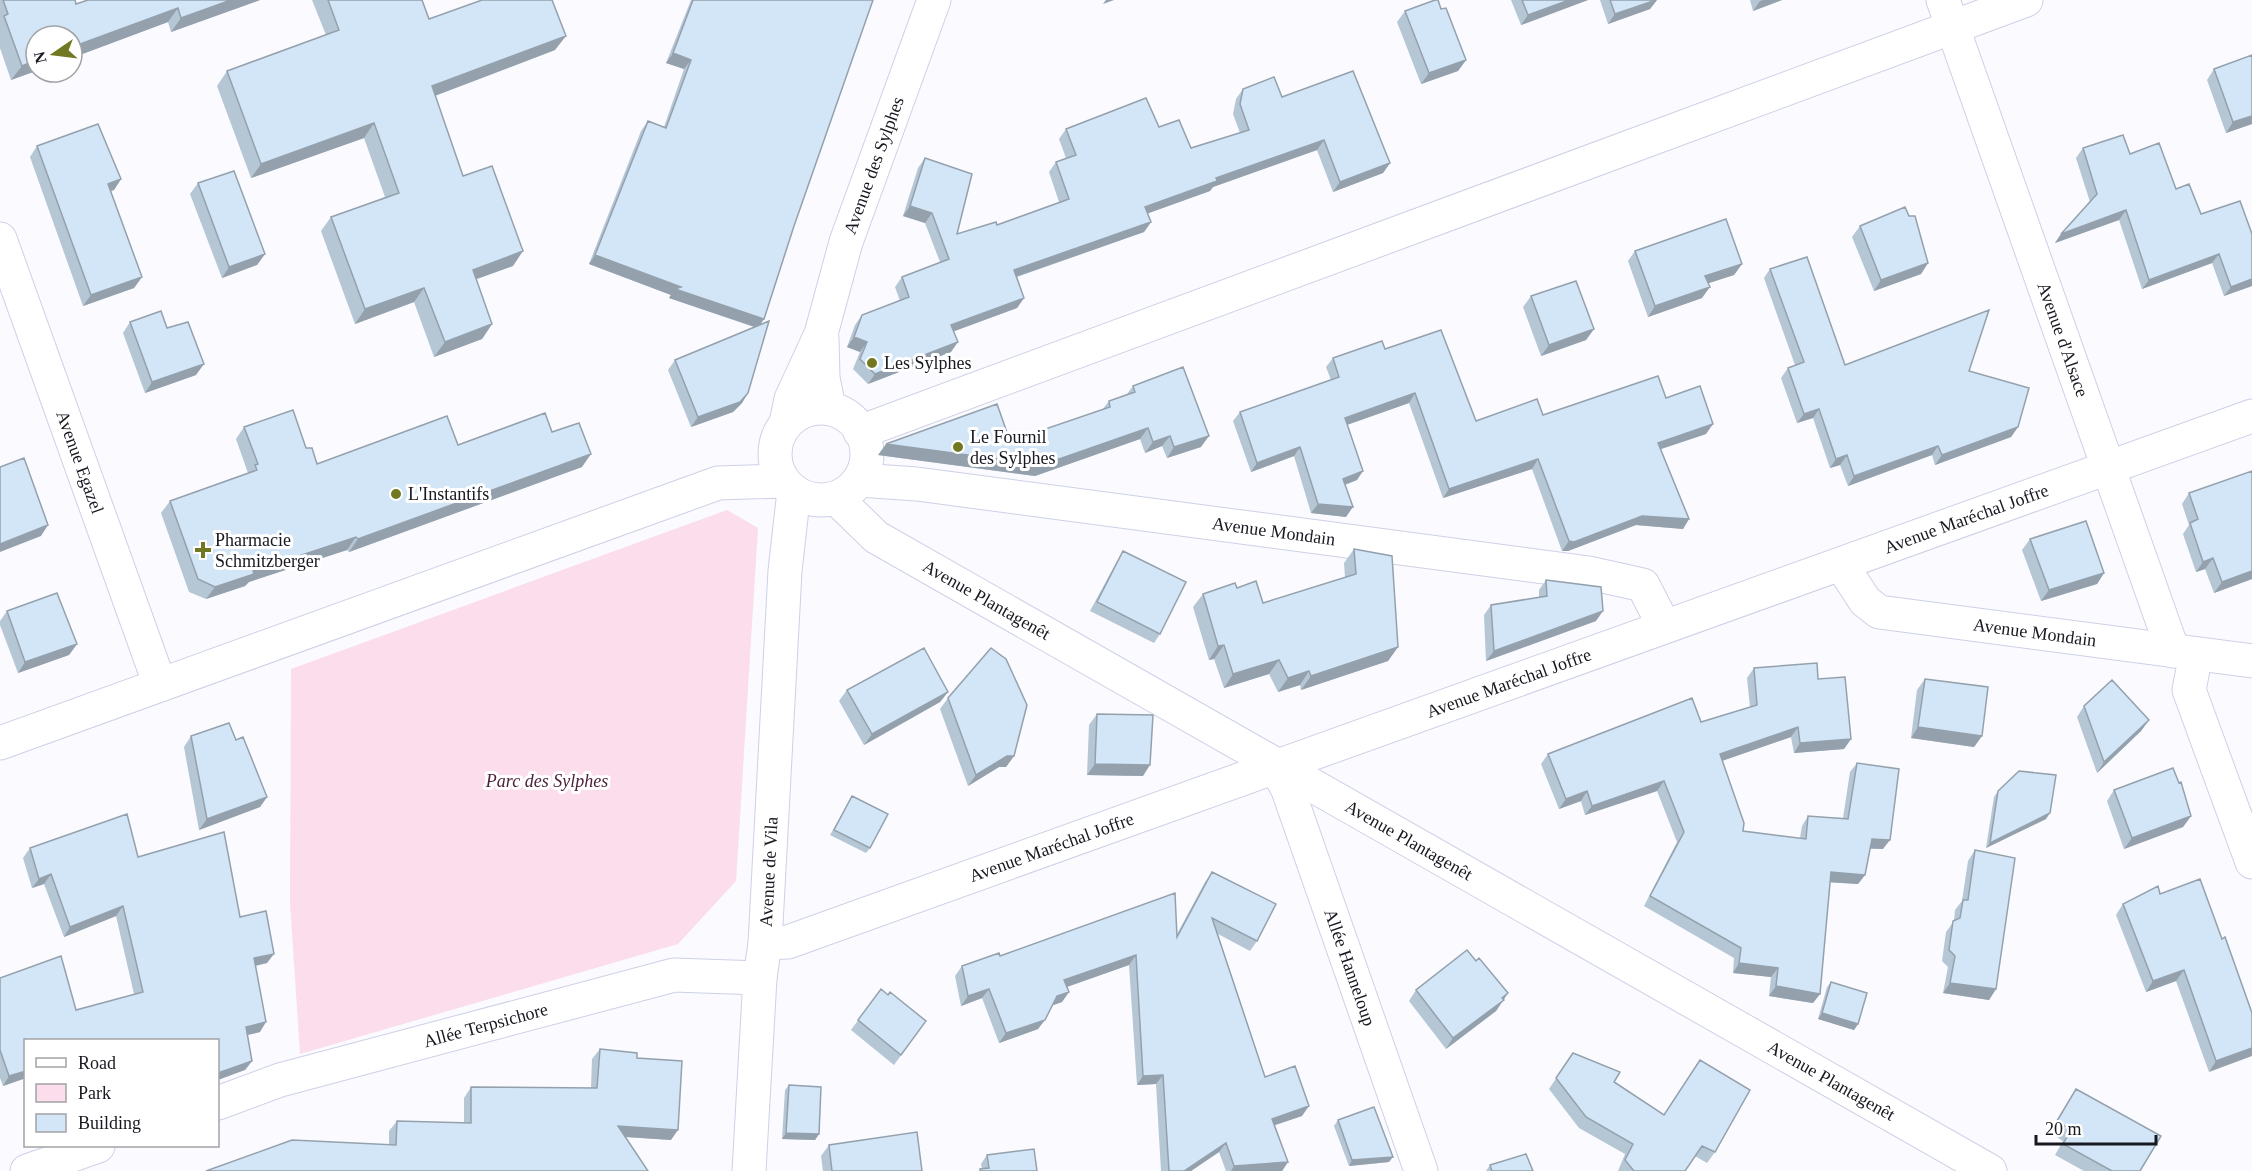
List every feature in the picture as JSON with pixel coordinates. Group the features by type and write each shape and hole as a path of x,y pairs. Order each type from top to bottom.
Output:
{"street":[{"name":"Avenue des Sylphes","path":"782,430 791,399 821,334 846,242 934,0"},
{"path":"860,432 1948,13 2026,0"},
{"name":"Avenue d'Alsace","path":"1948,13 2108,468 2184,653"},
{"name":"Avenue Egazel","path":"0,239 5,271 160,685"},
{"name":"Avenue des Sylphes","path":"821,334 823,378 829,408"},
{"path":"0,743 718,483 799,414 813,408 829,408 843,414 860,432 867,451 866,466 819,490 718,483"},
{"name":"Avenue Maréchal Joffre","path":"765,943 788,942 1275,765 2252,416"},
{"path":"782,430 775,452 777,467 819,490"},
{"name":"Avenue Mondain","path":"819,490 929,485 1589,573 1644,585 1664,626"},
{"name":"Avenue de Vila","path":"748,1171 760,978 765,943 785,571 819,490"},
{"name":"Avenue Plantagenêt","path":"819,490 876,537 1990,1171"},
{"name":"Avenue Mondain","path":"1841,564 1865,601 1879,612 2252,661"},
{"path":"2184,653 2189,690 2252,862"},
{"name":"Allée Hanneloup","path":"1275,765 1288,790 1421,1171"},
{"name":"Allée Terpsichore","path":"219,1103 280,1080 674,975 760,978"},
{"path":"27,1171 95,1147"}],"green space":[{"name":"Parc des Sylphes","path":"727,510 758,528 736,881 678,944 300,1054 290,903 291,669"}],"building":[{"path":"3,0 75,0 76,4 88,0 231,0 181,18 178,8 84,43 84,24 24,24 24,65 22,66 4,16 8,14"},
{"path":"328,0 422,0 429,19 482,0 552,0 566,36 432,86 463,176 492,166 523,251 473,270 492,324 445,342 424,288 365,309 331,217 399,193 374,123 261,164 227,71 339,30"},
{"path":"693,0 873,0 764,319 675,289 681,287 595,255 648,121 666,128 691,60 673,53"},
{"path":"1438,0 1441,9 1446,8 1466,60 1429,73 1405,11"},
{"path":"1522,0 1569,0 1528,15"},
{"path":"1610,0 1656,0 1615,14"},
{"path":"2252,55 2252,116 2233,122 2214,69"},
{"path":"1353,71 1390,163 1340,182 1324,140 1216,178 1217,181 1145,207 1151,222 1014,270 1024,298 951,325 958,342 875,374 860,359 867,342 854,337 862,315 909,297 902,277 949,259 932,213 910,206 925,158 972,174 957,234 996,222 997,225 1069,199 1056,162 1076,155 1066,129 1146,98 1159,127 1179,120 1191,148 1249,130 1240,104 1243,89 1274,77 1282,97"},
{"path":"98,124 121,179 108,184 142,277 91,295 37,146"},
{"path":"2123,135 2130,154 2159,143 2176,189 2189,184 2201,214 2240,201 2252,234 2252,279 2231,287 2219,254 2149,280 2126,210 2061,234 2097,194 2083,148"},
{"path":"234,171 265,254 229,267 198,183"},
{"path":"1905,207 1909,216 1915,216 1928,263 1881,280 1860,226"},
{"path":"1726,219 1742,264 1705,276 1710,287 1655,306 1635,251"},
{"path":"1807,257 1845,365 1989,310 1969,371 2029,388 2018,427 1942,455 1938,446 1854,476 1847,455 1836,459 1819,409 1804,414 1788,368 1804,362 1770,269"},
{"path":"1576,281 1594,329 1549,345 1531,296"},
{"path":"161,311 167,328 188,322 204,364 152,382 130,322"},
{"path":"769,321 748,393 740,402 698,417 675,360"},
{"path":"1441,330 1476,421 1537,399 1543,415 1658,376 1666,398 1700,386 1713,424 1658,443 1689,519 1642,516 1574,542 1569,541 1538,459 1449,489 1415,393 1345,418 1363,471 1343,479 1353,507 1318,504 1300,447 1257,463 1240,412 1339,377 1333,358 1382,341 1385,349"},
{"path":"1183,367 1209,436 1174,447 1170,436 1153,442 1148,428 1042,465 886,444 997,404 1010,441 1110,407 1109,401 1135,392 1133,386"},
{"path":"293,410 306,448 312,448 317,464 447,416 458,445 545,413 552,432 579,423 591,454 358,539 356,537 253,571 254,574 215,587 198,579 170,501 257,470 255,465 258,464 244,427"},
{"path":"24,458 48,525 0,544 0,467"},
{"path":"2252,471 2252,571 2222,582 2213,558 2203,562 2190,523 2198,519 2189,493"},
{"path":"2086,521 2104,573 2049,590 2030,539"},
{"path":"1354,549 1392,556 1398,647 1311,676 1309,671 1288,678 1279,660 1233,674 1224,645 1218,646 1203,594 1235,583 1237,588 1256,581 1263,603 1356,574"},
{"path":"1123,551 1186,582 1160,634 1097,602"},
{"path":"1546,580 1601,587 1603,611 1494,651 1491,605 1547,596"},
{"path":"57,593 77,644 25,662 7,611"},
{"path":"924,648 948,692 872,734 847,690"},
{"path":"991,648 1006,659 1027,705 1014,756 1007,756 976,775 948,698"},
{"path":"1817,663 1818,679 1845,677 1851,739 1800,743 1798,727 1720,754 1744,823 1743,831 1806,839 1808,816 1848,819 1857,763 1899,769 1890,840 1872,839 1865,875 1831,872 1820,994 1776,986 1778,968 1739,963 1741,948 1650,896 1684,832 1664,781 1592,806 1587,791 1566,799 1548,754 1692,698 1701,722 1757,705 1754,668"},
{"path":"1925,679 1988,687 1982,736 1918,727"},
{"path":"2112,680 2149,720 2104,762 2084,706"},
{"path":"1097,714 1153,715 1150,765 1095,764"},
{"path":"229,723 236,740 243,737 267,797 207,819 191,736"},
{"path":"2173,768 2179,783 2181,782 2191,816 2132,838 2114,790"},
{"path":"2019,771 2056,775 2050,813 1990,843 1998,791"},
{"path":"852,796 888,814 870,848 834,830"},
{"path":"127,814 138,857 224,832 240,917 266,911 274,954 254,958 266,1022 246,1027 252,1061 219,1073 219,1039 24,1039 24,1072 9,1076 0,1050 0,978 61,956 76,1010 143,992 123,906 70,927 51,874 39,879 30,848"},
{"path":"1975,850 2015,858 1996,989 1950,983 1955,956 1949,950 1953,921 1960,918 1963,900 1968,900"},
{"path":"1212,872 1276,904 1257,941 1212,918 1265,1077 1295,1066 1309,1106 1272,1119 1288,1162 1234,1166 1226,1143 1184,1171 1169,1171 1163,1075 1143,1076 1136,955 1064,980 1069,992 1057,996 1045,1020 1006,1033 989,989 968,996 962,966 999,953 1000,956 1175,893 1177,937"},
{"path":"2200,879 2222,939 2225,937 2252,1013 2252,1048 2216,1061 2184,970 2153,981 2123,904 2158,886 2160,894"},
{"path":"1467,950 1476,961 1479,958 1508,993 1502,998 1504,1000 1453,1038 1416,990"},
{"path":"1831,982 1867,993 1858,1024 1822,1013"},
{"path":"881,989 888,995 890,992 926,1021 901,1055 858,1020"},
{"path":"600,1049 637,1053 637,1058 682,1061 678,1130 618,1126 648,1171 206,1171 292,1140 396,1145 397,1121 471,1123 471,1087 597,1088"},
{"path":"1573,1053 1620,1072 1614,1082 1664,1115 1700,1060 1750,1090 1715,1152 1702,1146 1685,1171 1634,1171 1625,1160 1633,1144 1586,1117 1556,1078"},
{"path":"789,1085 821,1087 819,1134 786,1133"},
{"path":"2076,1089 2161,1136 2140,1171 2112,1171 2063,1144 2071,1130 2057,1121"},
{"path":"1374,1107 1393,1157 1352,1160 1338,1120"},
{"path":"917,1132 922,1171 832,1171 829,1145"},
{"path":"1034,1149 1037,1171 980,1171 980,1169 989,1168 987,1155"},
{"path":"1526,1154 1533,1171 1492,1171 1490,1165"}],"place":[{"name":"Les Sylphes","path":"872,363"},
{"name":"Le Fournil des Sylphes","path":"958,447"},
{"name":"L'Instantifs","path":"396,494"},
{"name":"Pharmacie Schmitzberger","path":"203,550"}]}
